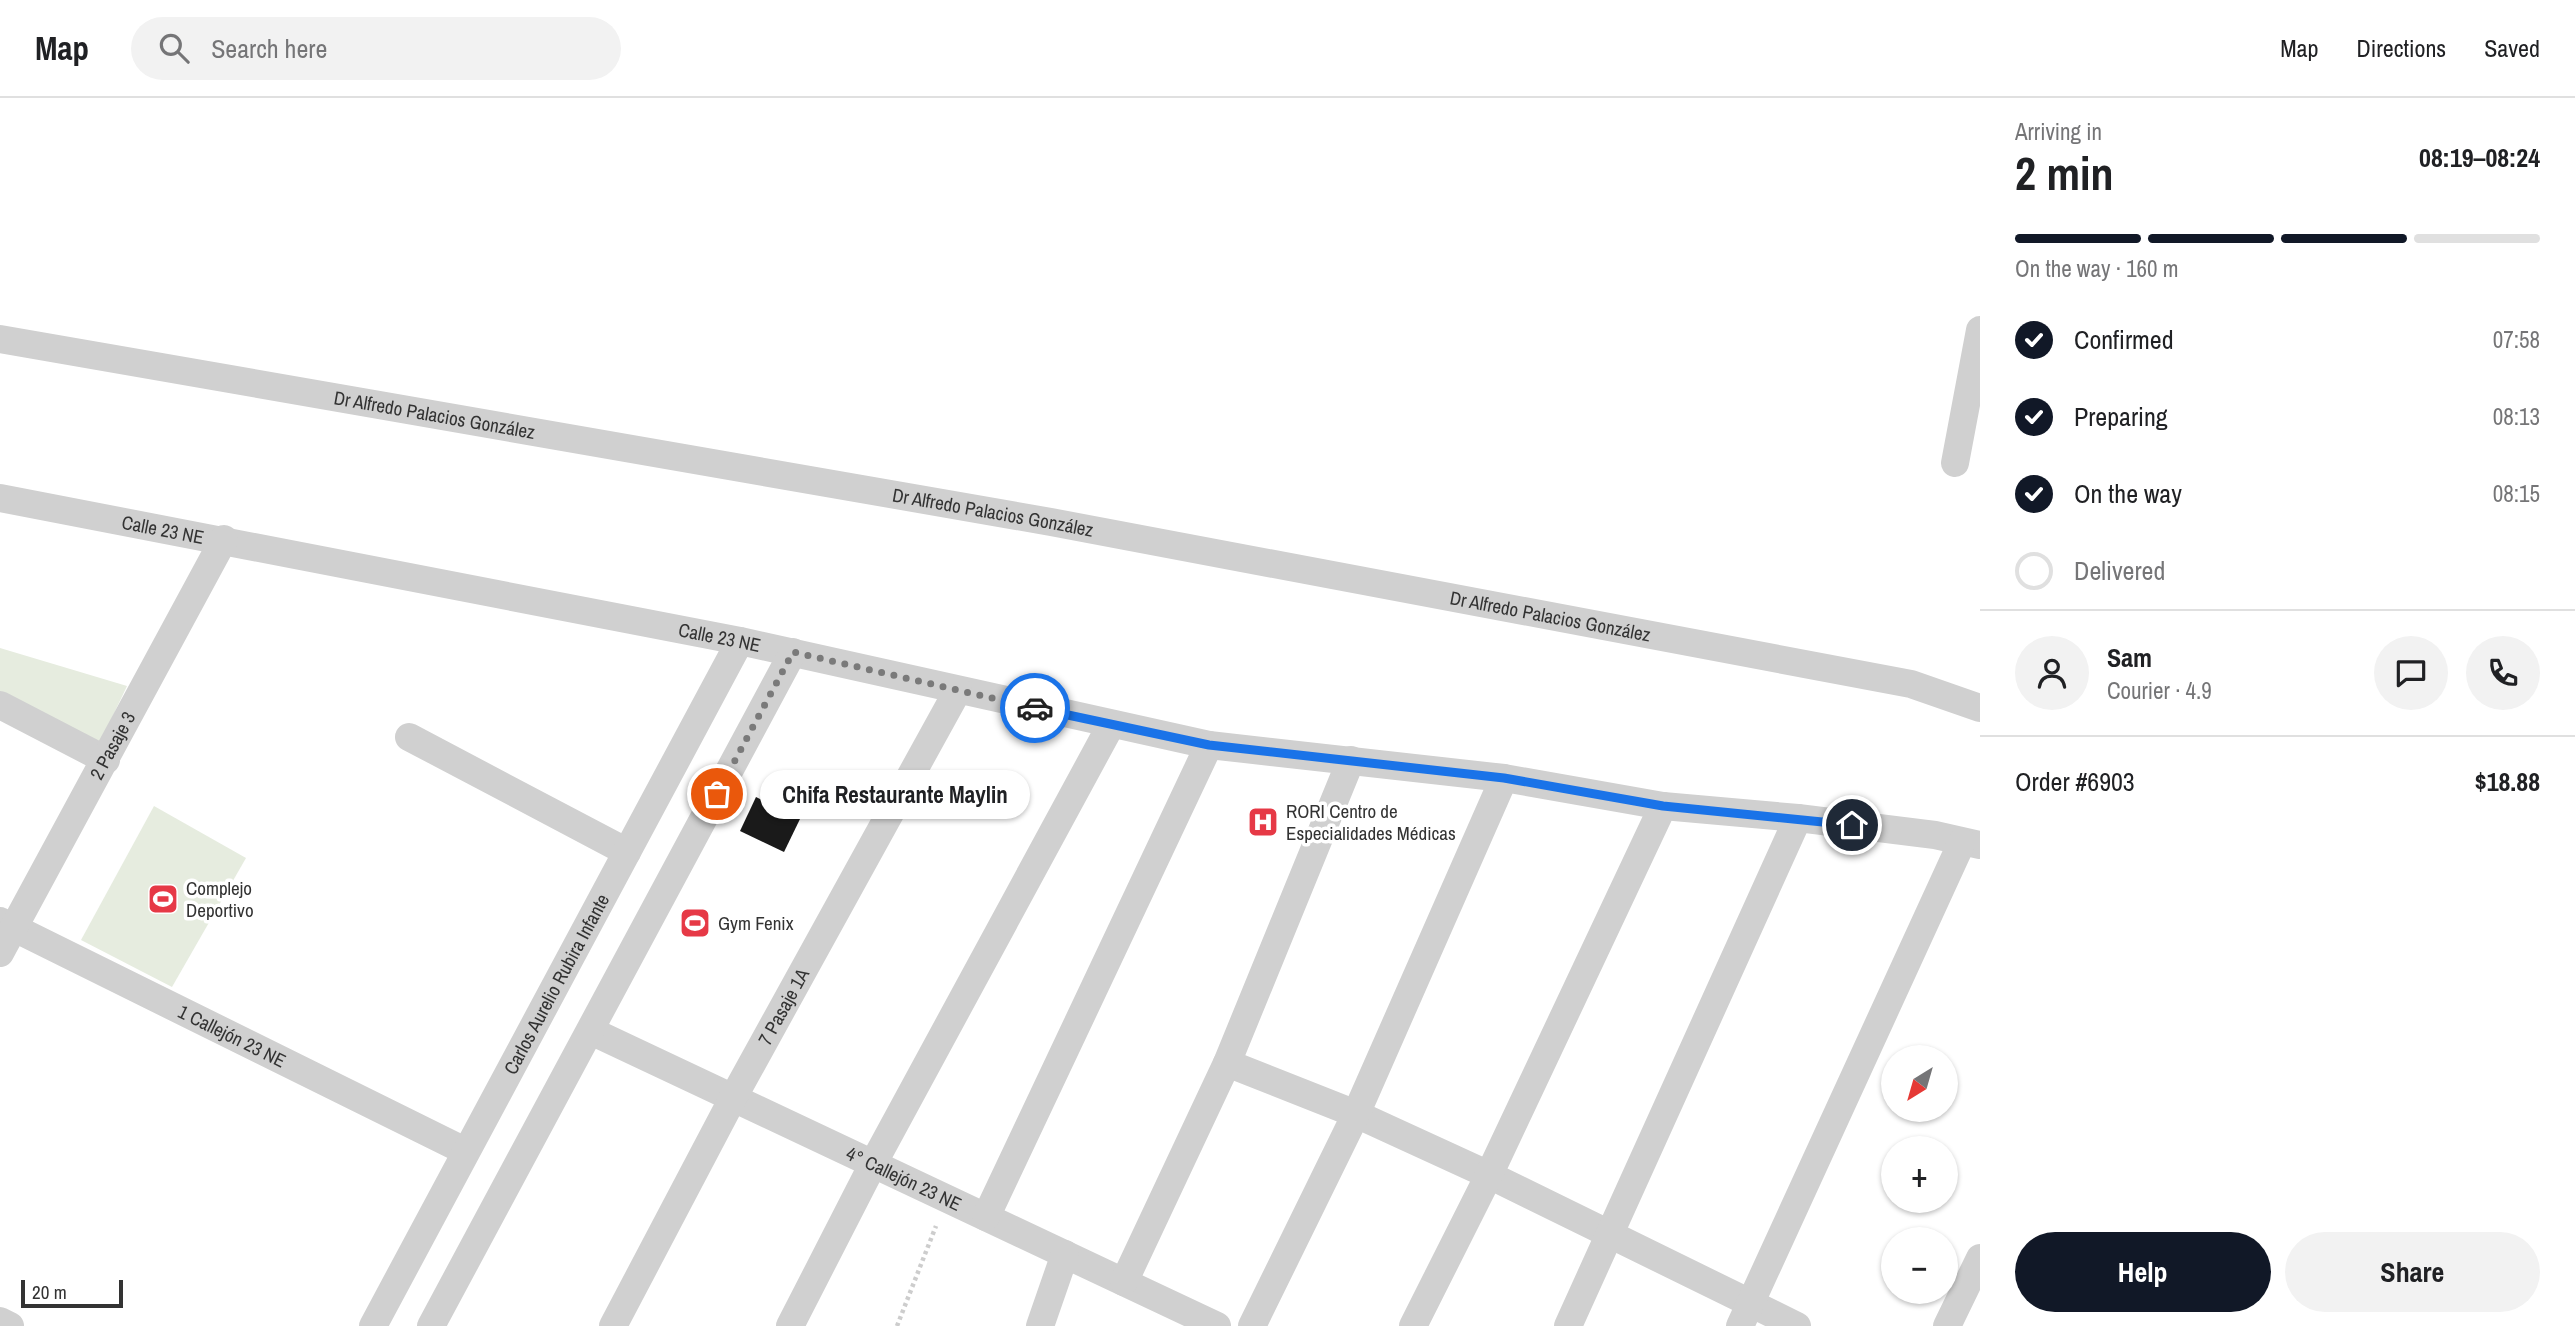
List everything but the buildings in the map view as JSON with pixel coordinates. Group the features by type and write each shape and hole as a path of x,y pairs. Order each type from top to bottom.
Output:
{"street":[{"path":"1955,463 1980,330"},
{"name":"Dr Alfredo Palacios González","path":"0,338 1064,524 1911,684 1980,708"},
{"name":"Calle 23 NE","path":"0,498 224,539 740,641 1209,745 1504,778 1663,806 1798,818 1935,835 1971,844"},
{"name":"2 Pasaje 3","path":"0,953 7,925 106,760 224,539"},
{"name":"Carlos Aurelio Rubira Infante","path":"373,1326 740,641"},
{"path":"431,1326 793,652"},
{"name":"7 Pasaje 1A","path":"613,1326 733,1098 958,690"},
{"path":"0,705 106,760"},
{"path":"790,1326 873,1164 1111,725"},
{"path":"409,737 627,852"},
{"path":"986,1217 1209,745"},
{"path":"1124,1282 1227,1063 1350,760"},
{"path":"1252,1326 1356,1114 1504,778"},
{"path":"1413,1326 1489,1175 1663,806"},
{"path":"1567,1326 1798,818"},
{"path":"1745,1315 1971,844"},
{"name":"1 Callejón 23 NE","path":"7,925 465,1151"},
{"name":"4° Callejón 23 NE","path":"591,1031 1213,1325"},
{"path":"1227,1063 1356,1114 1611,1232 1745,1315 1797,1326"},
{"path":"1040,1326 1065,1254"},
{"path":"1947,1326 1980,1258"},
{"path":"0,1321 10,1326"}],"path":[{"path":"897,1326 946,1199"}],"shaded area":[{"path":"0,648 127,686 98,747 0,697"},
{"name":"Complejo Deportivo","path":"154,806 246,858 172,987 81,940"}],"way so far":[{"path":"717,794 793,652 1035,708"}],"place":[{"name":"Chifa Restaurante Maylin","path":"717,794"},
{"name":"RORI Centro de Especialidades Médicas","path":"1263,822"},
{"name":"Complejo Deportivo","path":"163,899"},
{"name":"Gym Fenix","path":"695,923"}],"route":[{"path":"1035,708 1209,745 1504,778 1663,806 1852,825"}]}
